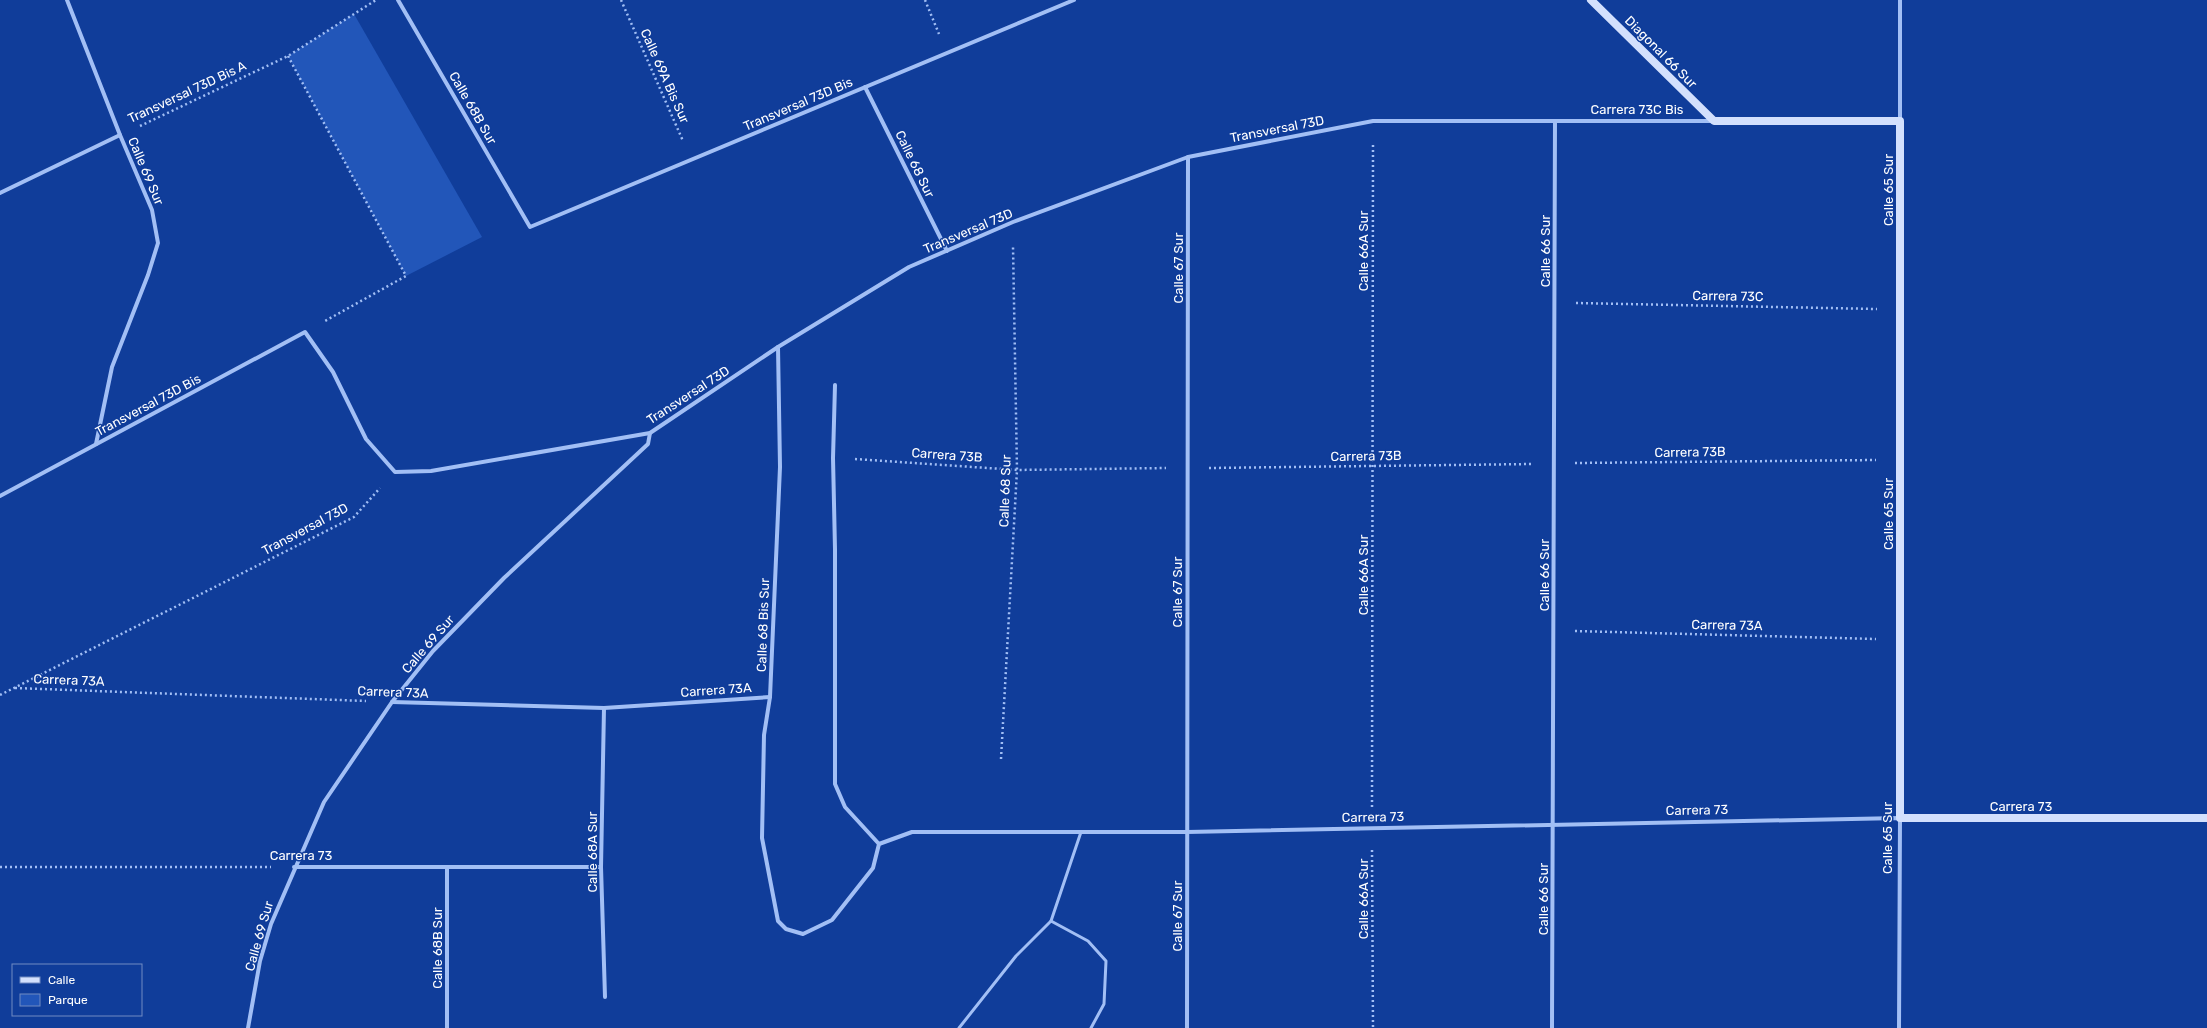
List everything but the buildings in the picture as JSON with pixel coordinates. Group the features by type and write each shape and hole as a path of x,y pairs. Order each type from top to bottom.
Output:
{"street":[{"name":"Calle 69 Sur","path":"67,0 120,135 152,210 158,243 148,275 112,367 96,444"},
{"name":"Calle 68B Sur","path":"398,0 530,227"},
{"name":"Transversal 73D Bis","path":"530,227 1074,0"},
{"name":"Diagonal 66 Sur","path":"1591,0 1714,121"},
{"name":"Calle 65 Sur","path":"1899,1028 1900,0"},
{"name":"Calle 68 Sur","path":"865,86 947,251"},
{"name":"Carrera 73C Bis","path":"1373,121 1900,121"},
{"name":"Transversal 73D","path":"395,472 432,471 650,433 778,347 909,267 1013,222 1188,157 1373,121"},
{"name":"Calle 66 Sur","path":"1552,1028 1555,121"},
{"name":"Transversal 73D Bis A","path":"0,193 120,135"},
{"name":"Calle 67 Sur","path":"1187,1028 1188,157"},
{"name":"Transversal 73D Bis","path":"0,496 305,332"},
{"path":"305,332 333,372 366,439 395,472"},
{"name":"Calle 68 Bis Sur","path":"778,347 780,467 770,696 764,735 762,838 778,921 786,928 803,934 832,920 873,868 879,844"},
{"path":"835,386 833,458 836,549 835,784 845,807 879,844"},
{"name":"Calle 69 Sur","path":"248,1028 260,961 270,924 324,802 392,702 433,651 504,578 648,444 650,433"},
{"name":"Carrera 73A","path":"392,702 604,708 770,696"},
{"name":"Calle 68A Sur","path":"604,708 601,867 605,997"},
{"name":"Carrera 73","path":"879,844 912,832 1187,832 1900,818 2207,818"},
{"name":"Carrera 73","path":"294,867 601,867"},
{"name":"Calle 68B Sur","path":"447,868 448,1028"}],"lane":[{"path":"959,1028 1016,956 1051,921 1081,832"},
{"path":"1051,921 1088,941 1106,961 1104,1004 1092,1028"}],"path":[{"name":"Transversal 73D Bis A","path":"120,135 288,56 376,0"},
{"name":"Calle 69A Bis Sur","path":"621,0 691,160"},
{"path":"925,0 947,52"},
{"path":"288,56 406,276 305,332"},
{"name":"Calle 66A Sur","path":"1373,121 1373,1028"},
{"name":"Calle 68 Sur","path":"1001,759 1017,470 1013,222"},
{"name":"Carrera 73C","path":"1555,302 1900,309"},
{"name":"Carrera 73B","path":"833,458 1017,470 1900,459"},
{"name":"Transversal 73D","path":"0,695 354,517 395,472"},
{"name":"Carrera 73A","path":"1554,630 1900,639"},
{"name":"Carrera 73A","path":"15,688 392,702"},
{"name":"Carrera 73","path":"0,868 294,867"}],"green space":[{"path":"354,14 482,237 406,276 288,56"}]}
